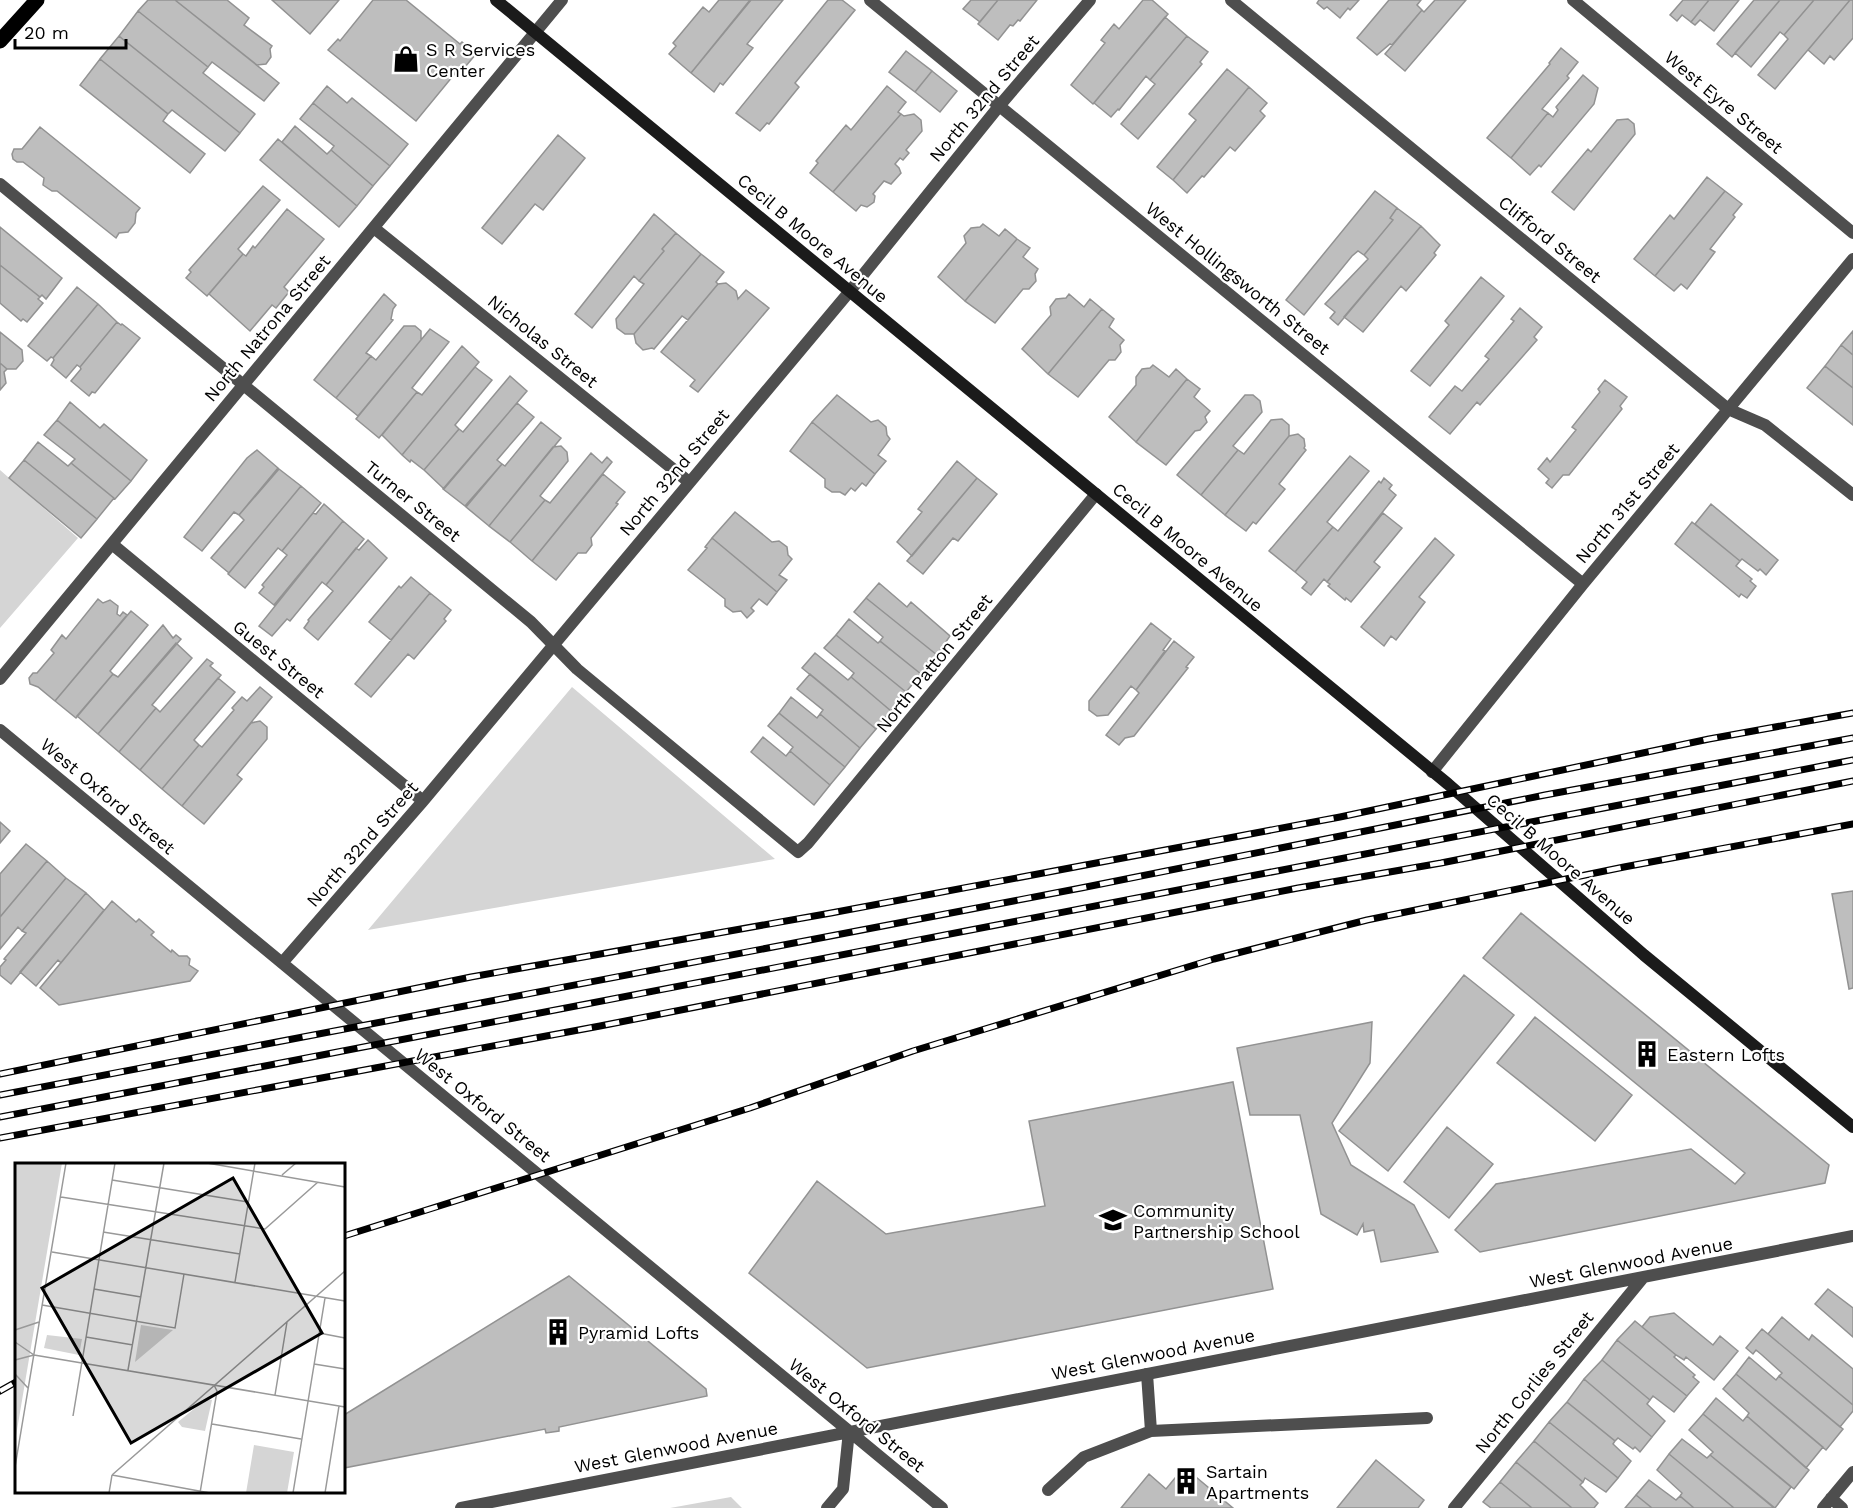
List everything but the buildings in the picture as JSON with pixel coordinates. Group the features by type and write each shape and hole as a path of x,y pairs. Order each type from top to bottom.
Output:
{"main road":[{"path":"0,41 37,0"}],"street":[{"name":"Cecil B Moore Avenue","path":"496,0 1448,784 1644,956 1853,1127"},
{"name":"North Natrona Street","path":"0,679 562,0"},
{"name":"West Hollingsworth Street","path":"870,0 1583,584"},
{"name":"North 32nd Street","path":"282,963 423,801 850,291 1000,105 1090,0"},
{"name":"Clifford Street","path":"1231,0 1728,409 1765,425 1853,495"},
{"name":"West Eyre Street","path":"1573,0 1853,233"},
{"name":"Turner Street","path":"0,184 531,622 577,669 798,852"},
{"name":"Nicholas Street","path":"374,228 689,482"},
{"name":"North 31st Street","path":"1432,772 1583,584 1853,259"},
{"name":"North Patton Street","path":"798,852 808,843 1096,494"},
{"name":"Guest Street","path":"112,544 423,801"},
{"name":"West Oxford Street","path":"0,730 942,1508"},
{"name":"West Glenwood Avenue","path":"461,1508 1853,1236"},
{"name":"North Corlies Street","path":"1454,1508 1642,1279"},
{"path":"1147,1374 1151,1431"},
{"path":"1048,1490 1084,1457 1151,1431 1427,1418"},
{"path":"827,1508 843,1489 849,1431"},
{"path":"1842,1508 1827,1503 1853,1472"}],"shaded area":[{"path":"0,470 78,538 0,628"},
{"path":"572,687 775,859 368,930"},
{"path":"731,1497 742,1508 670,1508"}],"railway":[{"path":"0,1074 471,977 831,913 1340,817 1709,739 1853,713"},
{"path":"0,1095 1081,888 1545,795 1853,738"},
{"path":"0,1117 1853,760"},
{"path":"0,1138 600,1026 1853,781"},
{"path":"345,1236 750,1108 913,1051 1214,959 1367,920 1624,867 1853,824"},
{"path":"0,1391 15,1383"}],"place":[{"name":"S R Services Center","path":"406,59"},
{"name":"Eastern Lofts","path":"1647,1054"},
{"name":"Community Partnership School","path":"1113,1220"},
{"name":"Pyramid Lofts","path":"558,1332"},
{"name":"Sartain Apartments","path":"1186,1481"}]}
